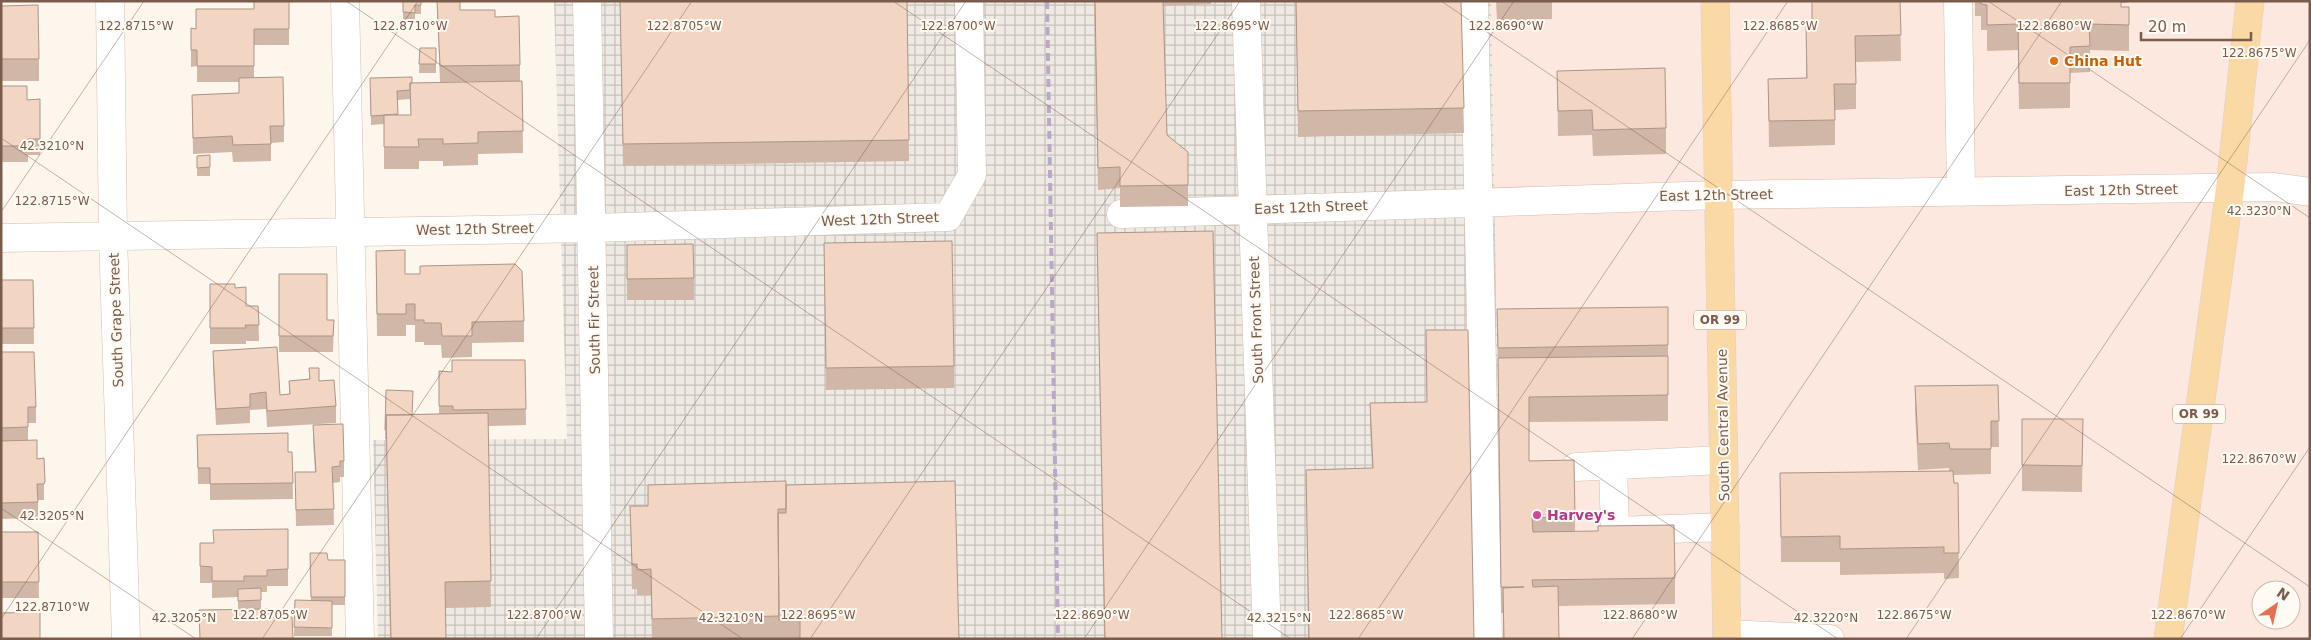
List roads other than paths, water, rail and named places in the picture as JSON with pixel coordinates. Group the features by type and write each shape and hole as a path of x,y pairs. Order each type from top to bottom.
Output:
{"main road":[{"name":"South Central Avenue","path":"1715,1 1722,460 1727,636"},
{"name":"OR 99","path":"2168,639 2230,189 2250,1"}],"street":[{"name":"South Grape Street","path":"110,1 113,236 126,639"},
{"path":"345,1 360,639"},
{"name":"South Fir Street","path":"587,1 599,639"},
{"name":"West 12th Street","path":"1,238 350,230 592,228 948,216 972,175 969,1"},
{"name":"South Front Street","path":"1246,1 1267,639"},
{"path":"1474,1 1488,639"},
{"path":"1958,1 1961,192"},
{"name":"East 12th Street","path":"1121,214 1718,194 2275,188 2310,192"},
{"path":"1576,467 1722,460"},
{"path":"1613,465 1615,531 1725,527"},
{"path":"1727,636 1830,639"}],"railway":[{"path":"1047,1 1058,639"}],"place":[{"name":"China Hut","path":"2054,61"},
{"name":"Harvey's","path":"1537,515"}]}
